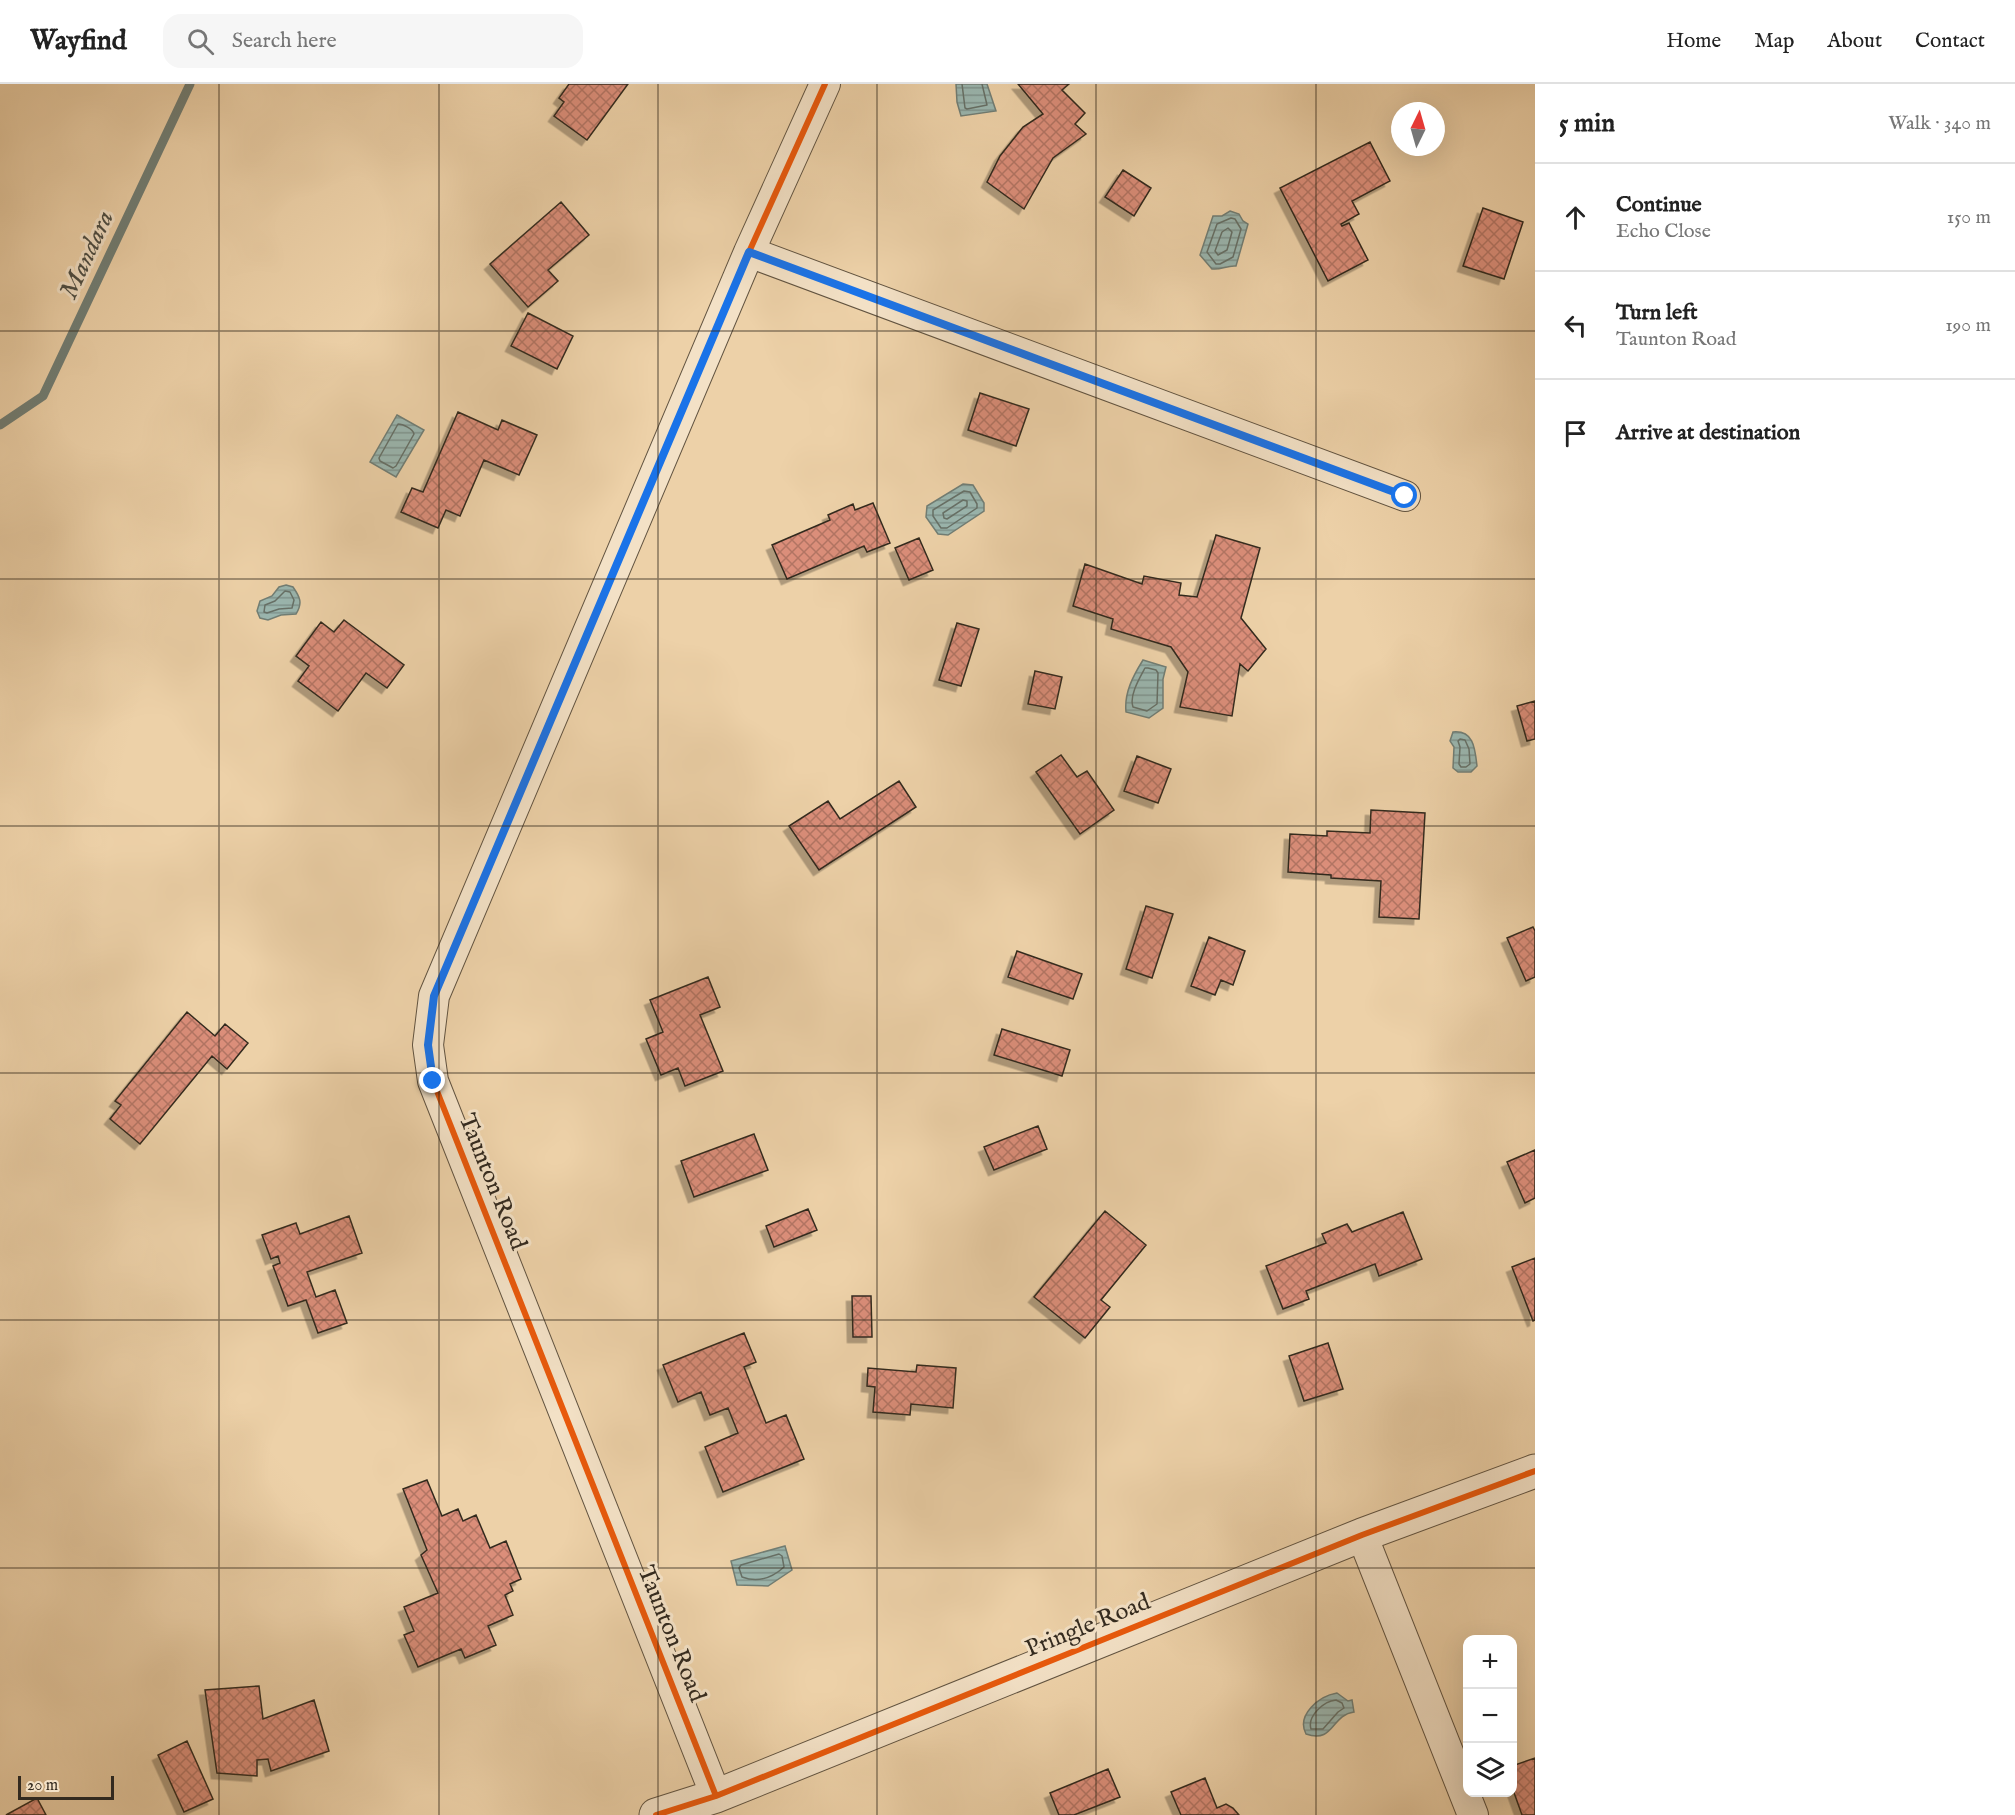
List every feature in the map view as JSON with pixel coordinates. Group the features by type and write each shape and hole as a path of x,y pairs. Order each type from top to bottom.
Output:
{"street":[{"name":"Taunton Road","path":"716,1796 433,1081 428,1045 434,996 749,252 825,84"},
{"path":"749,252 1405,496"},
{"name":"Pringle Road","path":"656,1815 716,1796 1362,1535 1535,1471"},
{"path":"1362,1535 1473,1815"}],"water":[{"path":"956,84 987,84 996,111 961,116"},
{"path":"1230,211 1239,214 1248,224 1236,266 1212,269 1200,255 1213,216 1222,216"},
{"path":"397,415 424,430 396,477 370,462"},
{"path":"963,484 973,485 984,503 984,511 948,535 938,534 926,517 927,506"},
{"path":"286,585 293,587 299,597 300,603 296,614 281,615 268,620 260,618 257,611 260,601 272,596 279,587"},
{"path":"1143,660 1166,667 1163,679 1163,708 1149,718 1126,712 1126,698 1130,685"},
{"path":"1453,732 1465,734 1472,742 1477,766 1471,772 1458,772 1453,768 1454,747 1450,741"},
{"path":"785,1546 792,1570 768,1586 737,1585 731,1561"},
{"path":"1337,1693 1348,1701 1352,1700 1354,1712 1346,1714 1322,1735 1306,1734 1304,1720 1307,1713 1323,1698"}],"building":[{"path":"569,84 628,84 587,140 554,116 564,102 559,98"},
{"path":"1018,84 1069,84 1062,90 1085,113 1075,124 1086,134 1053,158 1024,209 987,182 1000,156 1023,127 1043,114"},
{"path":"1370,142 1390,181 1352,201 1359,214 1341,224 1342,226 1349,223 1368,260 1328,281 1280,188"},
{"path":"1123,170 1151,188 1134,216 1105,197"},
{"path":"561,202 589,235 548,270 558,281 528,307 490,264"},
{"path":"1483,208 1523,222 1504,279 1463,266"},
{"path":"528,313 573,336 557,369 511,346"},
{"path":"980,393 1029,409 1016,446 968,430"},
{"path":"458,412 498,430 502,420 537,435 519,475 484,460 460,516 446,510 438,528 401,512 412,488 423,492"},
{"path":"873,503 890,543 867,552 864,546 787,579 772,545 830,520 828,515 853,504 855,510"},
{"path":"1216,535 1260,548 1241,618 1266,649 1248,671 1240,664 1232,716 1180,707 1188,672 1171,647 1111,629 1113,619 1073,606 1085,564 1142,584 1144,576 1181,583 1179,595 1197,597"},
{"path":"919,538 933,570 909,580 895,548"},
{"path":"344,620 404,665 387,688 366,673 338,711 298,681 309,666 296,656 321,622 334,632"},
{"path":"957,623 979,629 961,686 939,680"},
{"path":"1035,671 1062,677 1055,709 1028,704"},
{"path":"1535,701 1535,739 1527,741 1517,706"},
{"path":"1061,755 1077,777 1087,771 1114,810 1080,834 1036,772"},
{"path":"1137,756 1171,769 1158,803 1124,791"},
{"path":"899,781 916,807 819,870 789,826 828,801 840,819"},
{"path":"1371,810 1425,813 1419,919 1379,917 1381,881 1331,878 1331,875 1288,872 1290,834 1327,836 1327,831 1370,833"},
{"path":"1146,906 1173,914 1152,978 1126,969"},
{"path":"1533,927 1535,931 1535,977 1526,981 1507,938"},
{"path":"1209,937 1245,951 1233,985 1221,980 1215,995 1191,986"},
{"path":"1017,951 1082,974 1073,999 1008,977"},
{"path":"708,977 720,1007 700,1015 723,1071 685,1086 678,1068 661,1075 646,1039 663,1032 650,1000"},
{"path":"187,1012 215,1036 225,1024 248,1043 227,1069 212,1056 140,1144 110,1119 121,1105 115,1101"},
{"path":"1002,1029 1070,1050 1062,1076 994,1055"},
{"path":"1038,1126 1047,1149 994,1170 984,1147"},
{"path":"754,1134 768,1170 694,1197 681,1161"},
{"path":"1535,1150 1535,1198 1525,1203 1507,1162"},
{"path":"808,1209 817,1230 774,1247 766,1226"},
{"path":"1105,1211 1146,1245 1101,1300 1110,1307 1085,1338 1034,1297"},
{"path":"1403,1212 1422,1259 1379,1276 1375,1264 1306,1291 1309,1299 1283,1309 1266,1266 1326,1243 1322,1234 1347,1224 1352,1232"},
{"path":"349,1216 362,1253 307,1272 316,1297 335,1290 347,1323 318,1333 306,1300 288,1306 273,1266 280,1263 278,1256 271,1259 262,1235 296,1223 300,1234"},
{"path":"1535,1258 1535,1320 1533,1321 1512,1267"},
{"path":"852,1296 871,1296 872,1337 853,1337"},
{"path":"744,1333 756,1362 744,1367 766,1423 786,1415 804,1459 723,1492 705,1447 738,1433 728,1408 710,1415 701,1392 678,1402 663,1365"},
{"path":"1328,1343 1343,1389 1304,1401 1289,1356"},
{"path":"917,1365 956,1368 953,1408 911,1404 910,1415 873,1412 875,1387 867,1386 868,1368 916,1372"},
{"path":"427,1480 442,1516 458,1509 463,1521 476,1515 490,1548 506,1541 521,1579 510,1584 513,1591 505,1595 513,1615 488,1626 496,1645 465,1658 461,1649 418,1667 404,1635 414,1631 404,1607 438,1593 421,1555 427,1550 403,1489"},
{"path":"259,1686 263,1719 314,1700 329,1751 271,1771 268,1759 257,1760 257,1776 217,1773 205,1690"},
{"path":"187,1741 213,1799 184,1812 158,1755"},
{"path":"1535,1758 1535,1815 1522,1815 1516,1797 1517,1764"},
{"path":"1108,1769 1120,1797 1074,1815 1059,1815 1050,1793"},
{"path":"1205,1778 1217,1808 1226,1804 1239,1815 1181,1815 1171,1792"},
{"path":"37,1798 46,1815 6,1815"}],"waterway":[{"name":"Mandara","path":"0,425 43,396 190,84"}],"cycle path":[{"path":"716,1796 433,1081 428,1045 434,996 749,252 825,84"},
{"path":"656,1815 716,1796 1362,1535 1535,1471"}],"route":[{"path":"433,1081 428,1045 434,996 749,252 1405,496"}]}
